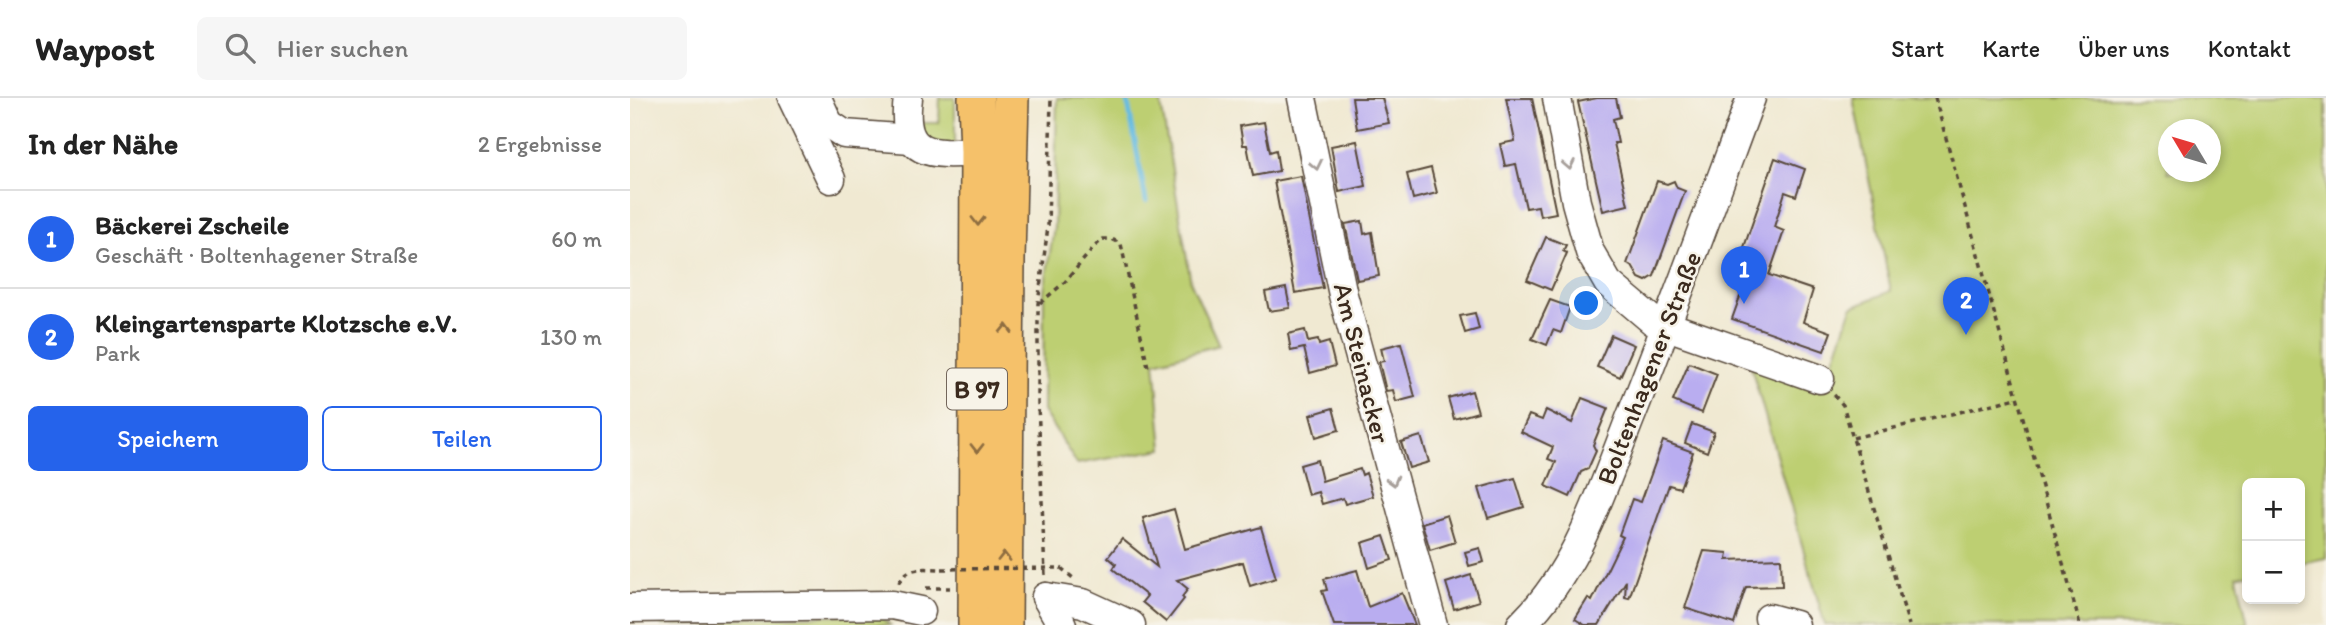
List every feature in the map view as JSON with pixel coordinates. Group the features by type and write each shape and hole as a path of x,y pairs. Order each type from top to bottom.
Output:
{"main road":[{"name":"B 97","path":"976,98 976,625"},
{"name":"B 97","path":"1004,625 1011,98"}],"street":[{"path":"792,98 831,179"},
{"path":"817,98 830,124 844,134 911,139"},
{"path":"908,98 905,120 911,139 924,151 946,154 978,152"},
{"name":"Am Steinacker","path":"1302,98 1347,307 1433,625"},
{"path":"1557,98 1576,202 1590,252 1608,283 1653,321 1820,379"},
{"name":"Boltenhagener Straße","path":"1521,625 1561,577 1584,535 1667,326 1751,98"},
{"path":"1046,597 1062,625"},
{"path":"1046,597 1083,603 1131,625"},
{"path":"630,608 892,605 921,611"}],"path":[{"path":"1046,597 1038,403 1038,304 1048,226 1051,98"},
{"path":"1935,98 2080,625"},
{"path":"1038,304 1065,282 1103,239 1112,239 1121,244 1148,367"},
{"path":"1820,379 1843,405 1909,625"},
{"path":"1853,438 2017,398"},
{"path":"902,575 912,569 1061,568 1078,582"}],"green space":[{"path":"940,98 955,98 955,146 920,143 922,123 939,123"},
{"path":"1057,98 1160,98 1191,283 1219,345 1155,362 1163,449 1077,464 1043,411 1044,291 1054,227"},
{"path":"1853,98 2326,98 2326,558 2305,562 2305,478 2242,478 2242,574 2237,576 2248,625 1825,625 1750,363 1826,383 1852,307 1891,291"},
{"path":"877,614 890,625 662,625 661,621"}],"building":[{"path":"1352,98 1382,98 1389,123 1357,129"},
{"path":"1506,98 1532,98 1556,213 1540,216 1538,206 1526,208 1516,164 1505,166 1500,144 1515,141"},
{"path":"1616,98 1620,117 1613,119 1618,143 1614,143 1628,205 1603,211 1578,102"},
{"path":"1264,122 1270,152 1276,150 1279,171 1253,176 1240,126"},
{"path":"1357,141 1366,186 1339,192 1331,146"},
{"path":"1775,158 1805,169 1796,196 1785,192 1774,227 1784,231 1769,275 1813,290 1803,322 1831,332 1824,351 1732,319 1746,280 1734,276"},
{"path":"1431,168 1437,193 1413,199 1407,174"},
{"path":"1301,176 1323,288 1295,293 1274,181"},
{"path":"1657,181 1667,184 1674,181 1677,188 1685,191 1654,276 1646,281 1639,278 1632,266 1627,264"},
{"path":"1362,221 1364,234 1372,232 1379,276 1357,280 1345,224"},
{"path":"1546,237 1566,245 1563,251 1567,253 1551,290 1527,280"},
{"path":"1286,288 1290,308 1269,311 1265,292"},
{"path":"1550,300 1570,307 1561,333 1553,330 1547,345 1532,339"},
{"path":"1475,313 1479,329 1465,333 1460,316"},
{"path":"1305,330 1308,342 1318,340 1319,345 1329,342 1335,366 1310,373 1304,348 1291,351 1288,334"},
{"path":"1611,335 1634,345 1620,377 1597,367"},
{"path":"1401,343 1415,397 1396,402 1393,390 1386,391 1379,362 1384,361 1381,348"},
{"path":"1689,363 1717,374 1702,413 1673,401"},
{"path":"1472,391 1478,412 1454,419 1448,398"},
{"path":"1582,398 1608,408 1593,445 1596,451 1588,469 1581,472 1570,497 1546,486 1556,462 1548,459 1553,447 1521,432 1529,415 1542,420 1546,410 1572,423"},
{"path":"1333,408 1339,430 1316,437 1310,415"},
{"path":"1692,424 1714,432 1707,452 1685,443"},
{"path":"1421,436 1429,462 1409,468 1401,442"},
{"path":"1663,441 1693,452 1680,488 1669,485 1629,598 1625,597 1626,581 1599,625 1585,625 1575,619 1588,598 1592,601 1623,537 1619,535 1632,499 1641,502"},
{"path":"1317,460 1322,481 1360,469 1362,475 1366,473 1373,496 1345,504 1343,498 1322,504 1318,492 1308,495 1300,465"},
{"path":"1515,478 1524,507 1488,518 1479,488"},
{"path":"1174,509 1185,549 1261,527 1276,578 1250,586 1243,562 1177,580 1188,589 1182,597 1184,599 1166,622 1142,602 1147,596 1113,569 1116,564 1108,557 1122,539 1157,567 1143,518"},
{"path":"1447,515 1455,542 1430,550 1422,523"},
{"path":"1384,536 1392,560 1369,568 1362,543"},
{"path":"1480,548 1484,562 1469,566 1465,552"},
{"path":"1704,551 1728,553 1727,560 1781,558 1782,586 1746,587 1734,624 1685,608"},
{"path":"1357,570 1368,607 1402,593 1415,625 1334,625 1322,591 1327,590 1324,579"},
{"path":"1471,575 1479,601 1454,609 1446,583"}],"waterway":[{"path":"1127,98 1146,201"}],"place":[{"name":"Bäckerei Zscheile","path":"1744,304"},
{"name":"Kleingartensparte Klotzsche e.V.","path":"1966,335"}]}
